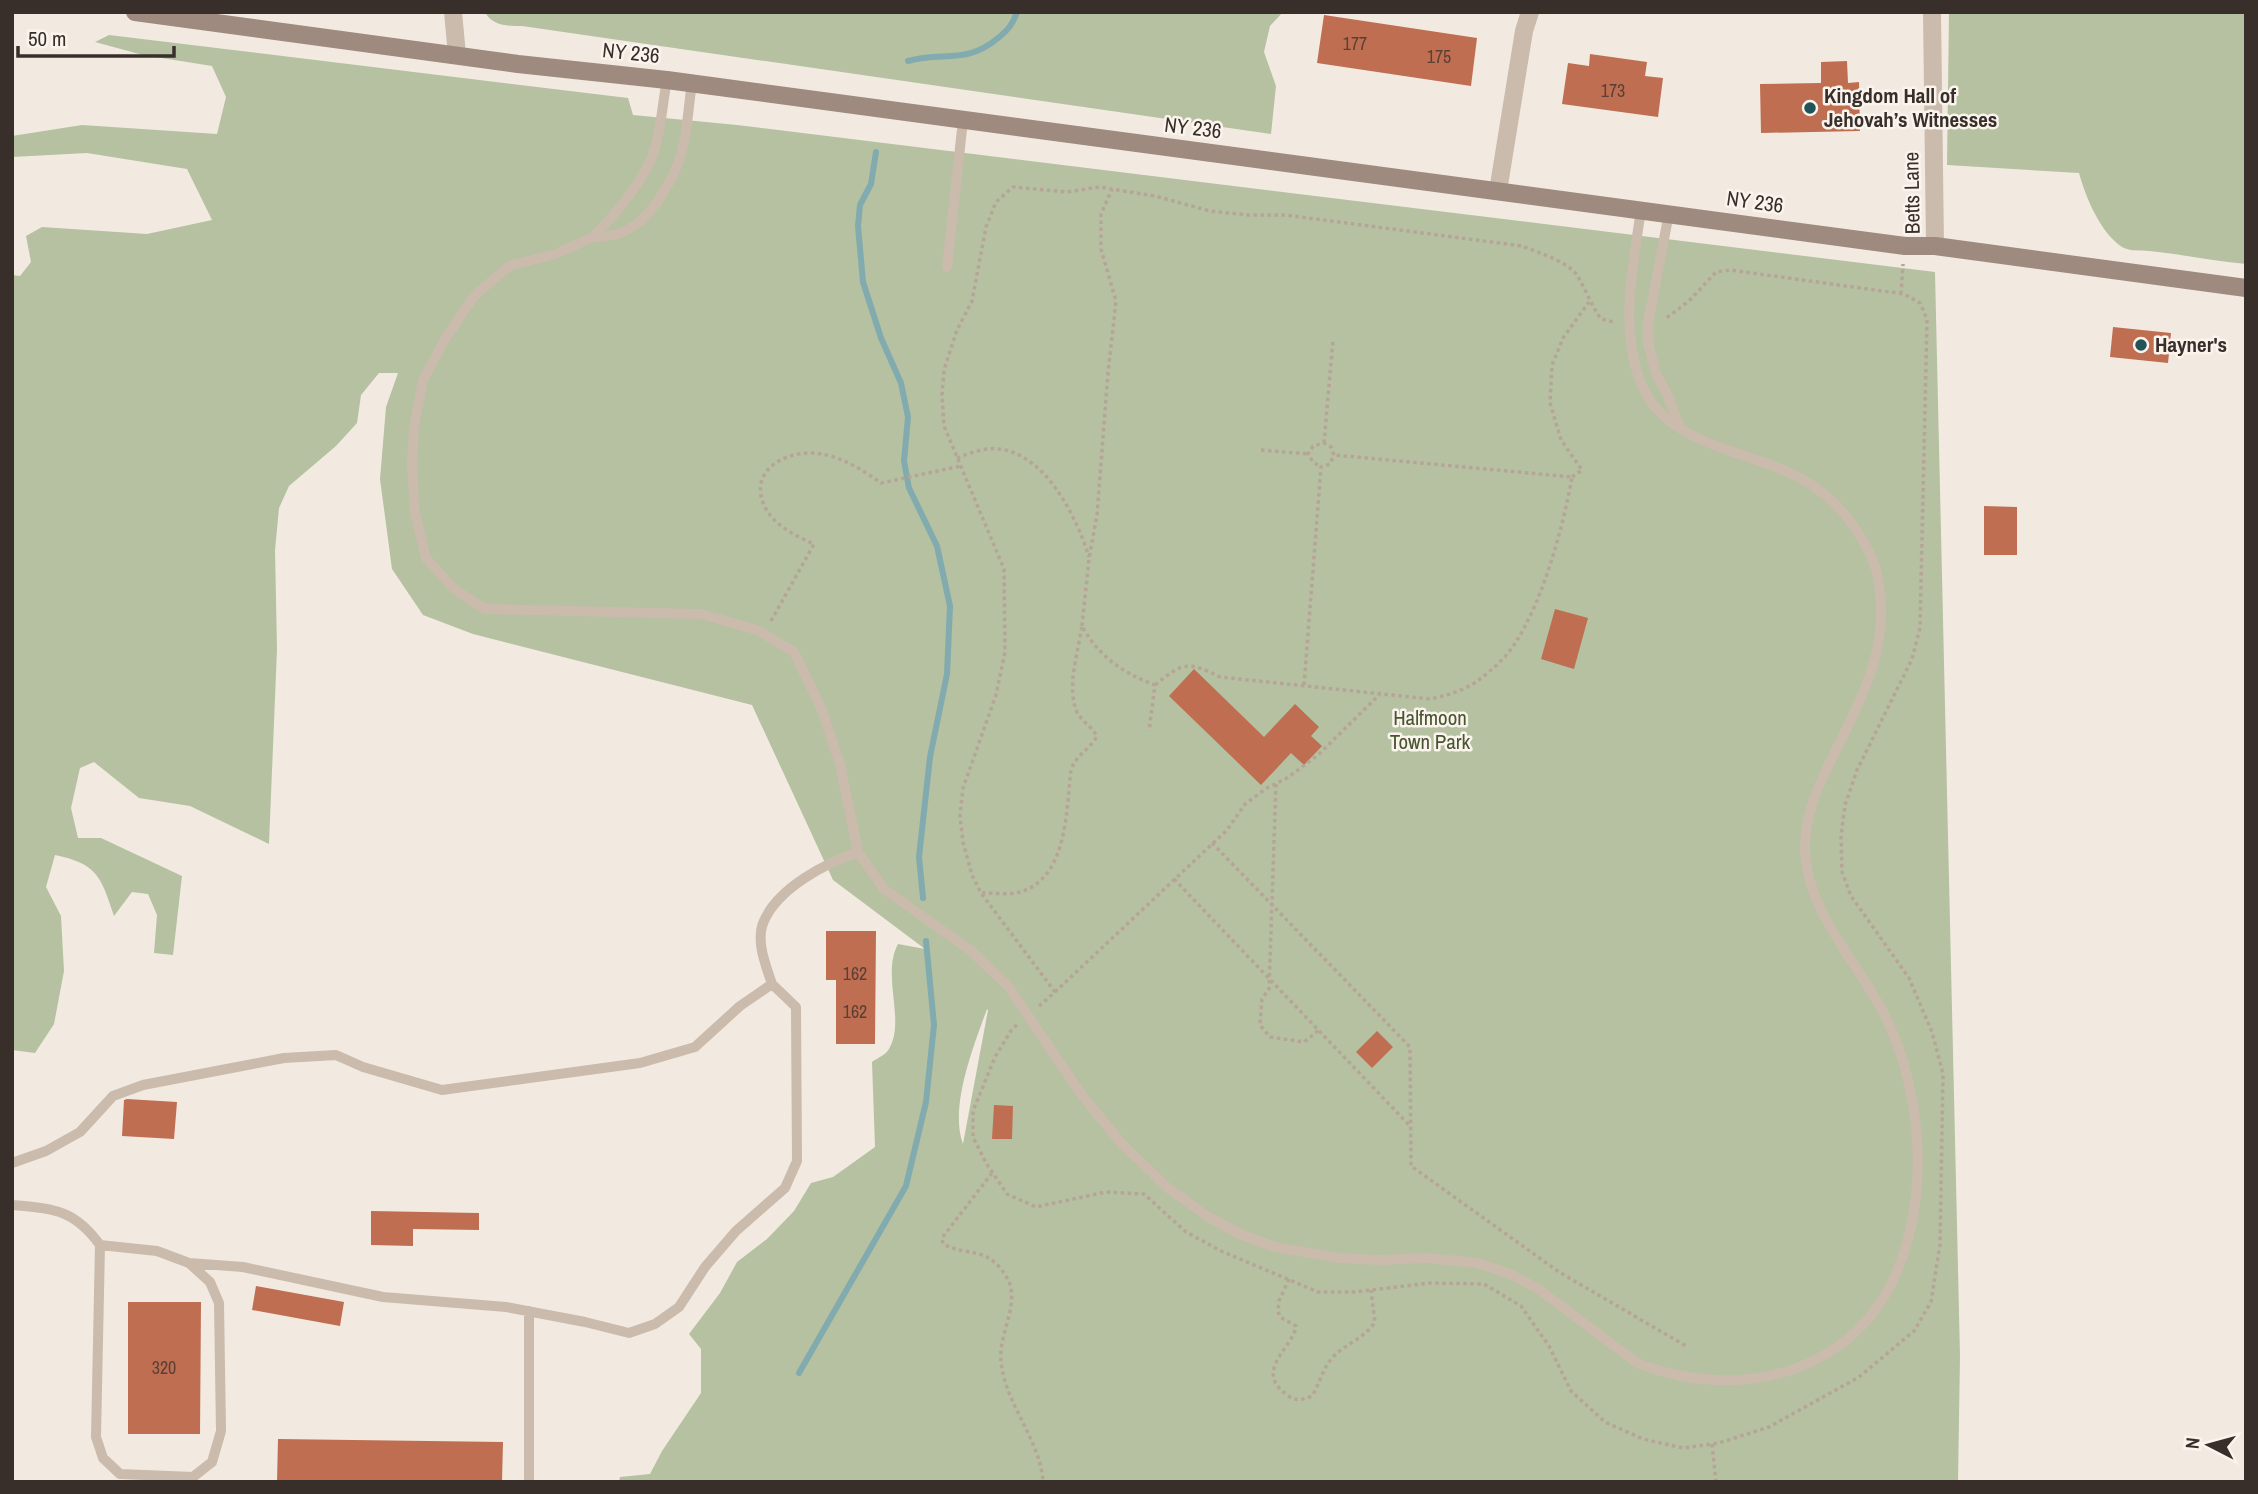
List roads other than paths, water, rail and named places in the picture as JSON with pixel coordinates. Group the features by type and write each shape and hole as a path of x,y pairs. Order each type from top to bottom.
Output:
{"main road":[{"name":"NY 236","path":"135,12 692,83 1905,246 1935,246 2246,288"}],"street":[{"path":"453,12 457,55"},
{"path":"1498,191 1524,31 1530,12"},
{"name":"Betts Lane","path":"1932,12 1935,246"}],"lane":[{"path":"593,237 636,187 652,158 667,80"},
{"path":"692,83 678,163 663,192 646,215 626,231 593,237 555,254 509,266 474,296 444,341 423,380 414,427 412,464 415,513 426,558 454,589 485,609 701,614 763,634 794,652 822,709 840,764 858,852 884,889 970,950 1008,986 1081,1094 1122,1144 1168,1188 1207,1216 1240,1234 1275,1247 1303,1253 1381,1260 1427,1258 1477,1263 1508,1273 1537,1289 1636,1363 1654,1370 1728,1381 1787,1373 1813,1362 1839,1346 1857,1331 1879,1304 1897,1275 1910,1236 1915,1206 1916,1128 1908,1076 1889,1024 1814,897 1806,869 1805,846 1810,806 1869,680 1880,646 1882,612 1877,571 1862,539 1846,514 1822,491 1796,476 1717,447 1668,422 1639,381 1631,347 1629,303 1641,209"},
{"path":"947,267 963,120"},
{"path":"1669,213 1648,323 1648,343 1656,374 1668,396 1679,428"},
{"path":"100,1245 157,1251 188,1263 243,1267 383,1297 506,1307 629,1333 655,1324 679,1307 705,1266 736,1231 785,1188 797,1161 796,1007 772,984 762,951 762,922 780,897 831,861 858,852"},
{"path":"12,1163 46,1151 80,1132 113,1096 143,1085 284,1058 336,1055 442,1090 640,1063 695,1047 740,1006 772,984"},
{"path":"12,1205 53,1209 68,1214 88,1228 100,1245 96,1437 103,1458 120,1474 193,1476 212,1462 220,1431 219,1303 210,1282 188,1263"},
{"path":"528,1311 528,1482"},
{"path":"206,1466 208,1482"}],"waterway":[{"path":"908,61 975,52 1005,32 1017,12"},
{"path":"876,152 871,184 860,205 858,226 863,282 881,338 901,383 908,417 904,461 909,488 937,546 950,606 947,674 930,757 919,857 923,898"},
{"path":"799,1373 906,1186 926,1102 934,1025 926,941"}],"place":[{"name":"Kingdom Hall of Jehovah’s Witnesses","path":"1810,108"},
{"name":"Hayner's","path":"2141,345"}],"park label":[{"name":"Halfmoon Town Park","path":"1430,730"}]}
